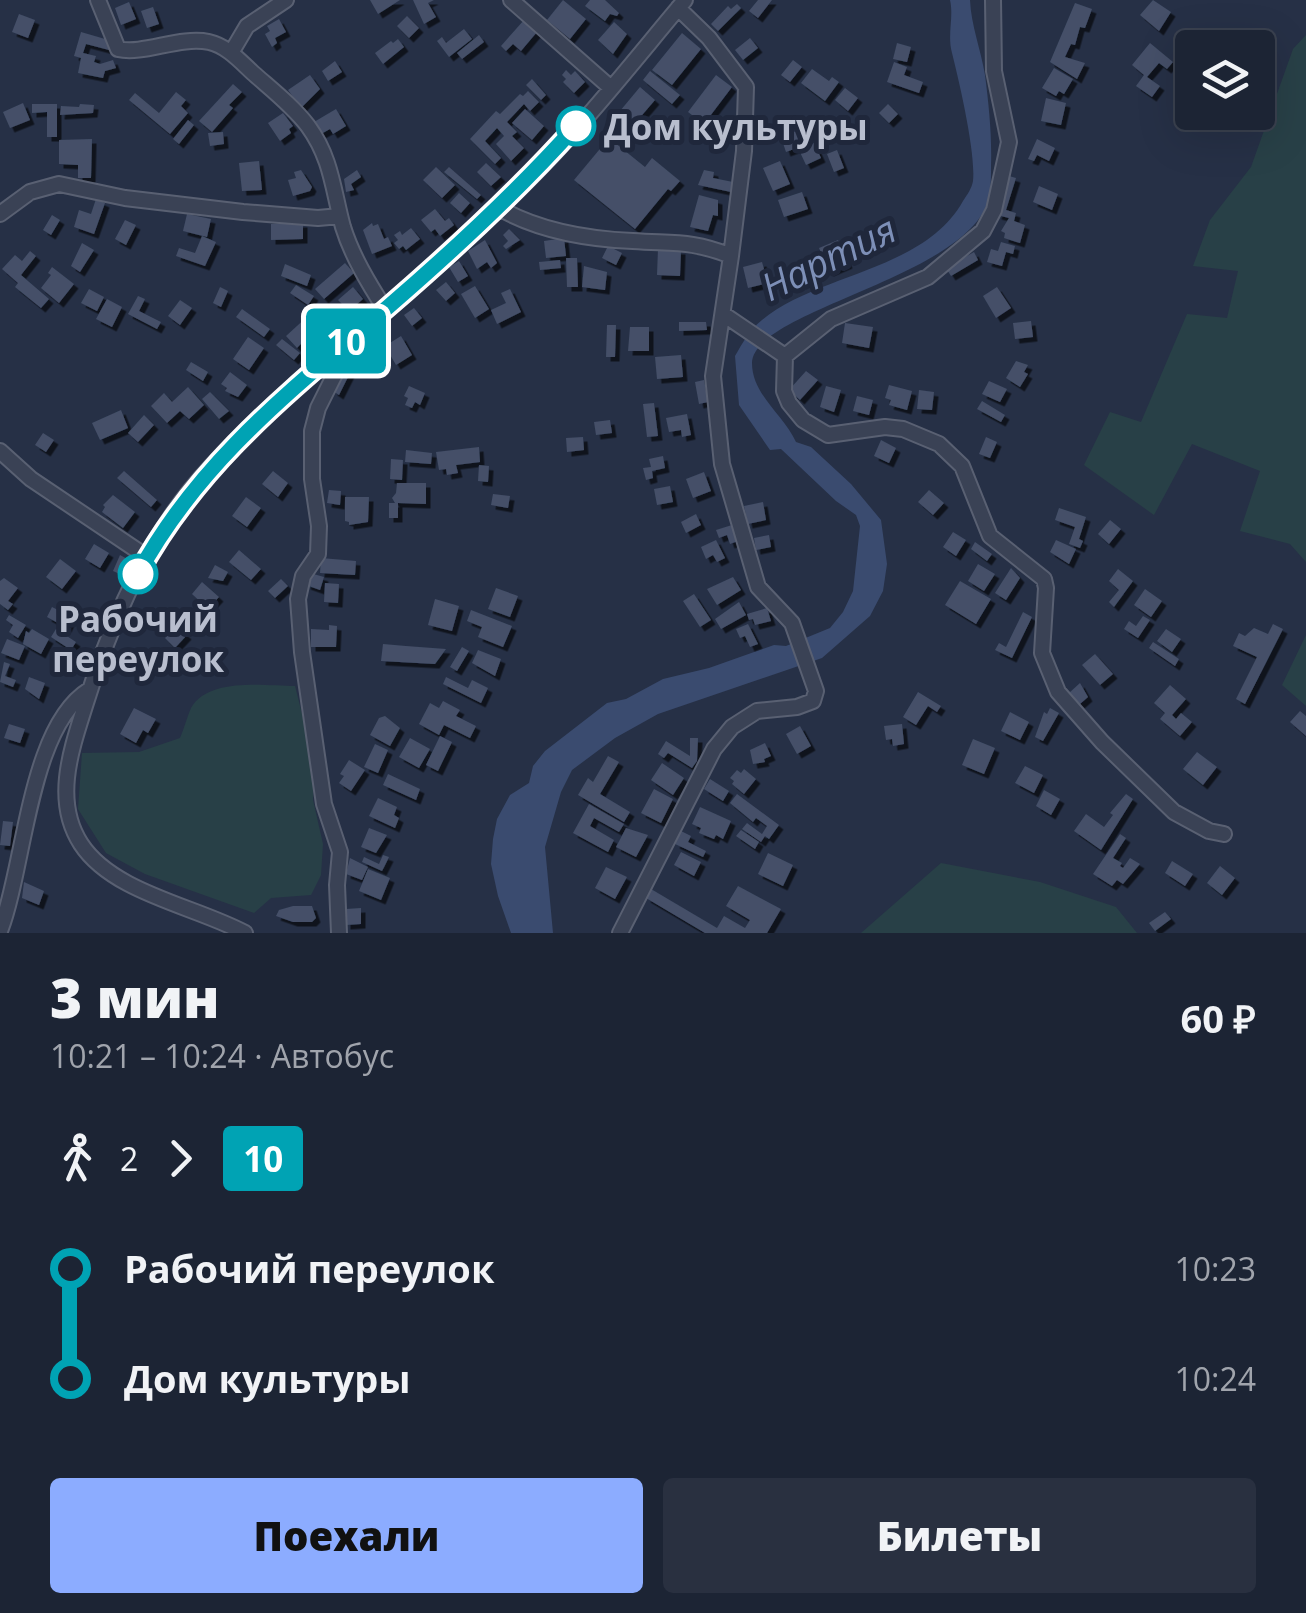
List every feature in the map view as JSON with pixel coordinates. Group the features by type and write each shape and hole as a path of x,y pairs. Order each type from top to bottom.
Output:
{"street":[{"path":"98,0 116,46 123,51 202,41 214,43 231,52 310,128 336,186 340,216 355,256 386,309"},
{"path":"231,52 246,26 286,0"},
{"path":"511,0 610,88"},
{"path":"993,0 994,71 1009,142 994,210 983,231 928,277 830,319 785,356 782,373 789,403 818,431 836,436 885,427 903,429 925,436 952,454 970,483 990,536 1044,579 1042,653 1058,692 1163,803 1197,826 1224,834"},
{"path":"245,933 117,878 97,864 81,844 68,809 69,760 111,633 147,557 180,505 217,461 340,345 523,186 681,4 746,86 744,151 713,376 722,464 758,587 792,623 816,690 813,701 797,707 766,708 732,726 714,749 620,933"},
{"path":"0,214 30,192 59,184 126,198 243,212 340,216"},
{"path":"499,208 542,228 633,242 692,242 731,256"},
{"path":"723,314 785,356"},
{"path":"339,933 340,852 324,804 298,599 303,576 318,554 312,430 334,374 340,345"},
{"path":"0,451 32,478 147,557"},
{"path":"2,921 48,746 63,714 90,690"}],"shaded area":[{"path":"1306,35 1306,562 1290,544 1240,531 1260,471 1192,444 1154,515 1084,465 1110,412 1141,422 1187,314 1227,318 1238,271 1193,266 1210,220 1251,167 1264,130 1275,130 1275,100 1293,49"},
{"path":"1306,635 1306,706 1282,685"},
{"path":"238,685 295,686 315,766 313,800 323,844 321,875 311,895 271,898 254,913 145,874 106,853 78,809 82,753 139,752 180,738 191,708 211,691"},
{"path":"941,863 1040,882 1116,907 1137,933 861,933"}],"water":[{"path":"950,0 970,0 985,75 991,144 987,204 969,230 939,253 785,327 761,344 752,363 757,385 796,442 811,447 851,484 881,520 887,564 883,591 870,616 822,658 658,714 615,738 572,770 561,792 545,847 553,933 511,933 491,864 493,839 497,819 510,795 529,783 533,766 545,751 607,703 626,699 663,679 774,645 786,646 830,628 853,591 860,526 856,515 781,449 770,450 739,405 735,356 758,324 785,304 923,243 946,224 968,194 973,181 972,153 951,46"}],"building":[{"path":"370,0 400,0 378,14"},
{"path":"413,0 434,0 428,3 436,17 424,24"},
{"path":"563,0 586,19 570,39 547,20"},
{"path":"590,0 605,0 619,13 610,14 605,21 585,6"},
{"path":"758,0 772,0 758,18 749,11"},
{"path":"1153,0 1171,12 1159,31 1140,15"},
{"path":"129,2 136,19 121,25 115,8"},
{"path":"1075,3 1092,9 1085,28 1080,27 1075,45 1071,44 1065,57 1085,63 1077,79 1050,62"},
{"path":"737,4 741,8 718,31 711,24 728,6 731,9"},
{"path":"153,7 159,24 147,28 141,11"},
{"path":"19,14 35,20 28,38 12,32"},
{"path":"407,16 419,28 409,38 397,26"},
{"path":"279,19 286,32 275,38 277,43 272,47 265,34 270,31 267,26"},
{"path":"524,20 537,32 521,51 513,44 506,51 501,46"},
{"path":"614,22 627,34 613,54 598,40"},
{"path":"464,29 472,39 449,57 437,41 442,37 446,43"},
{"path":"81,32 112,41 109,50 86,44 83,53 96,56 94,62 100,64 113,60 116,68 105,71 103,78 78,73 81,58 74,56"},
{"path":"682,33 701,49 672,85 652,70"},
{"path":"479,35 484,42 462,59 457,53"},
{"path":"750,38 758,48 743,60 735,50"},
{"path":"398,39 404,47 383,64 375,53"},
{"path":"897,43 911,47 907,62 893,59"},
{"path":"1150,43 1173,62 1167,69 1159,63 1147,77 1160,86 1152,97 1136,86 1144,75 1132,65"},
{"path":"793,60 802,67 790,82 781,75"},
{"path":"335,61 342,72 328,81 322,71"},
{"path":"894,62 907,67 904,75 923,82 919,93 887,82"},
{"path":"1054,68 1073,79 1064,94 1059,91 1056,96 1042,88"},
{"path":"812,69 829,81 832,77 839,82 825,101 801,83"},
{"path":"566,70 571,75 575,71 585,82 574,93 563,82"},
{"path":"650,71 680,95 672,104 643,80"},
{"path":"310,75 320,89 301,108 288,90"},
{"path":"716,75 732,87 704,124 688,112"},
{"path":"532,79 546,95 541,100 526,85"},
{"path":"233,84 242,92 212,132 199,121"},
{"path":"640,87 655,100 625,135 610,123"},
{"path":"845,88 858,98 848,111 835,100"},
{"path":"528,91 539,102 530,111 524,104 507,122 517,132 512,136 524,148 511,161 496,144 504,136 497,128 485,141 501,158 495,164 470,139 496,111 500,114"},
{"path":"176,92 186,100 181,106 188,113 170,134 129,100 135,93 159,113"},
{"path":"1046,98 1066,103 1061,125 1041,121"},
{"path":"23,103 30,120 10,128 3,112"},
{"path":"32,104 57,104 57,137 47,137 47,112 32,113"},
{"path":"888,104 898,114 889,123 879,113"},
{"path":"94,105 93,113 60,115 61,106"},
{"path":"336,109 346,126 333,134 330,129 321,134 314,122"},
{"path":"525,109 544,126 532,140 512,123"},
{"path":"283,113 293,126 289,129 291,133 280,141 268,123"},
{"path":"188,120 194,125 179,144 173,139"},
{"path":"799,130 805,145 786,152 781,137"},
{"path":"223,132 224,144 210,146 208,133"},
{"path":"609,138 645,167 652,158 680,181 671,191 668,189 635,229 574,180"},
{"path":"92,139 91,178 78,178 78,165 59,164 59,140"},
{"path":"1037,139 1055,148 1049,161 1037,155 1034,161 1028,159"},
{"path":"814,143 821,158 806,165 799,150"},
{"path":"837,150 844,168 834,172 827,154"},
{"path":"259,161 262,190 242,191 239,163"},
{"path":"780,161 790,184 773,191 763,168"},
{"path":"486,163 501,177 491,186 477,172"},
{"path":"436,167 455,185 442,198 423,180"},
{"path":"449,167 481,195 477,199 444,172"},
{"path":"301,170 312,187 293,196 288,180 296,178 294,172"},
{"path":"357,170 361,177 351,184 354,190 346,192 344,179"},
{"path":"704,170 714,172 713,178 733,182 731,192 698,185"},
{"path":"1009,176 1016,178 1006,210 1016,213 1014,221 1025,225 1020,243 1004,238 1001,231 1009,218 997,215"},
{"path":"1039,186 1058,194 1052,210 1033,202"},
{"path":"802,192 808,209 784,217 778,200"},
{"path":"459,193 470,203 461,213 450,203"},
{"path":"699,195 718,200 718,216 713,215 708,231 690,227"},
{"path":"96,199 105,203 94,234 74,227 79,210 91,214"},
{"path":"435,209 454,225 440,236 421,220"},
{"path":"187,214 211,219 207,237 183,231"},
{"path":"52,215 60,220 51,235 43,230"},
{"path":"125,220 136,225 126,245 115,239"},
{"path":"303,223 303,239 271,240 271,224"},
{"path":"372,223 378,224 392,246 372,254 363,230"},
{"path":"411,228 420,239 406,250 403,246 399,249 394,235 400,231 402,235"},
{"path":"509,229 520,240 506,249 503,246 508,241 503,235"},
{"path":"202,236 216,242 205,266 176,256 179,248 195,253"},
{"path":"564,238 566,256 546,258 544,241"},
{"path":"485,240 497,263 491,268 487,262 477,269 468,251"},
{"path":"838,240 848,264 829,272 819,248"},
{"path":"1001,242 1015,246 1013,254 1006,252 1002,266 987,262 991,249 998,251"},
{"path":"82,243 94,250 80,272 71,266"},
{"path":"608,246 622,253 616,265 602,258"},
{"path":"658,249 681,250 680,276 657,275"},
{"path":"30,251 36,256 21,275 49,299 41,308 15,287 18,283 2,269 15,255 22,261"},
{"path":"974,252 978,260 951,276 946,268"},
{"path":"566,258 577,258 578,287 567,287"},
{"path":"560,260 561,268 540,270 539,262"},
{"path":"459,261 468,276 458,282 449,267"},
{"path":"762,262 768,283 748,288 743,267"},
{"path":"345,263 354,273 324,299 315,289"},
{"path":"285,264 311,275 307,286 281,276"},
{"path":"584,266 607,272 605,290 582,287"},
{"path":"52,267 74,284 59,303 41,288"},
{"path":"446,282 455,293 446,301 436,290"},
{"path":"296,285 314,296 308,305 290,293"},
{"path":"475,286 489,309 475,318 461,294"},
{"path":"220,287 228,291 221,307 213,303"},
{"path":"353,287 363,299 349,311 338,300"},
{"path":"997,287 1011,308 996,318 983,296"},
{"path":"89,289 104,297 97,311 81,303"},
{"path":"510,289 521,312 497,324 491,310 506,303 501,293"},
{"path":"138,296 145,299 139,311 161,322 157,329 128,314"},
{"path":"107,299 122,307 112,327 96,319"},
{"path":"180,300 192,308 180,325 168,316"},
{"path":"414,308 422,318 412,326 404,315"},
{"path":"242,309 270,329 264,337 236,317"},
{"path":"309,315 319,325 297,348 286,336"},
{"path":"1031,321 1033,337 1015,339 1013,323"},
{"path":"679,322 706,322 707,330 679,331"},
{"path":"845,323 873,327 869,348 842,343"},
{"path":"607,325 616,325 615,357 606,357"},
{"path":"630,327 649,327 649,351 628,351"},
{"path":"401,336 412,355 396,365 385,346"},
{"path":"248,337 264,348 249,370 233,359"},
{"path":"282,339 300,353 294,360 276,345"},
{"path":"372,343 385,362 374,370 361,350"},
{"path":"681,355 683,377 657,379 655,357"},
{"path":"1016,361 1028,365 1024,372 1028,374 1020,387 1006,378"},
{"path":"191,362 208,372 203,381 186,370"},
{"path":"346,363 353,367 339,395 333,391"},
{"path":"806,371 818,380 800,400 789,390"},
{"path":"230,372 247,385 238,397 225,391 227,388 221,384"},
{"path":"704,380 708,402 699,404 695,382"},
{"path":"989,381 1007,389 1000,402 982,394"},
{"path":"889,385 912,391 907,410 889,405 891,400 885,398"},
{"path":"409,386 425,393 420,405 415,402 412,408 405,405"},
{"path":"826,386 841,390 834,412 820,407"},
{"path":"188,387 204,405 189,419 180,411 167,423 151,406 164,393 172,402"},
{"path":"919,390 934,392 932,410 917,409"},
{"path":"210,392 229,411 219,419 202,399"},
{"path":"857,396 873,400 869,415 853,411"},
{"path":"982,401 1005,415 1001,422 977,409"},
{"path":"654,403 658,436 647,437 643,404"},
{"path":"121,410 128,428 100,440 92,423"},
{"path":"687,414 691,435 682,437 681,430 669,432 666,418"},
{"path":"144,415 154,425 138,442 128,433"},
{"path":"610,420 612,433 596,435 594,422"},
{"path":"43,433 54,440 46,452 35,445"},
{"path":"583,437 584,450 567,452 566,438"},
{"path":"986,437 997,442 990,458 979,454"},
{"path":"881,440 896,448 889,463 874,456"},
{"path":"479,447 480,462 456,465 458,473 447,475 446,469 439,470 436,452"},
{"path":"406,450 432,453 431,464 405,462"},
{"path":"663,456 665,468 652,471 653,478 646,480 643,468 651,467 649,459"},
{"path":"391,459 403,460 402,480 390,479"},
{"path":"479,465 489,466 488,482 478,481"},
{"path":"124,471 157,500 151,507 117,478"},
{"path":"273,471 288,483 278,497 262,484"},
{"path":"704,472 711,491 693,498 686,479"},
{"path":"397,483 426,483 426,504 398,503 398,518 389,518 389,503 395,503 392,498"},
{"path":"670,486 673,502 657,505 654,489"},
{"path":"329,490 341,491 340,505 327,503"},
{"path":"929,490 944,503 933,515 918,502"},
{"path":"493,494 510,496 508,508 491,505"},
{"path":"113,495 135,512 123,528 102,512"},
{"path":"246,497 261,508 247,527 232,516"},
{"path":"345,497 369,497 368,522 349,525 345,521"},
{"path":"763,502 766,520 748,524 744,506"},
{"path":"1059,508 1086,517 1080,548 1069,544 1075,527 1055,520"},
{"path":"696,514 701,525 686,533 681,522"},
{"path":"1110,520 1121,529 1109,544 1098,534"},
{"path":"732,525 738,541 730,544 727,535 719,538 716,530"},
{"path":"953,532 966,540 956,556 943,547"},
{"path":"769,535 771,547 756,550 754,538"},
{"path":"716,540 725,558 717,562 713,555 706,559 701,547"},
{"path":"1056,540 1076,549 1069,564 1050,552"},
{"path":"975,542 992,554 987,561 971,549"},
{"path":"94,544 109,553 100,568 85,559"},
{"path":"239,550 261,569 251,580 229,562"},
{"path":"120,555 129,560 122,575 113,571"},
{"path":"321,558 356,561 355,575 320,573"},
{"path":"60,559 76,571 62,589 46,577"},
{"path":"978,564 995,574 984,591 968,581"},
{"path":"215,565 228,572 223,581 208,578"},
{"path":"1011,568 1020,578 1006,600 995,593"},
{"path":"1118,569 1133,581 1114,607 1109,602 1119,590 1109,581"},
{"path":"310,573 324,577 320,590 306,585"},
{"path":"733,577 741,590 717,605 707,589"},
{"path":"4,578 18,588 8,601 13,604 8,610 0,604 0,581"},
{"path":"281,579 288,586 275,598 268,591"},
{"path":"960,581 991,599 976,624 945,605"},
{"path":"202,582 219,597 208,609 192,594"},
{"path":"325,583 339,584 338,603 324,602"},
{"path":"496,588 518,596 510,617 488,609"},
{"path":"1145,589 1162,601 1151,617 1134,605"},
{"path":"694,594 711,620 700,627 683,601"},
{"path":"435,599 459,606 452,631 428,625"},
{"path":"739,602 746,615 721,629 715,619"},
{"path":"52,607 72,617 67,628 47,617"},
{"path":"767,608 771,621 755,625 753,619 749,620 747,614"},
{"path":"471,610 512,626 503,647 478,637 482,627 467,621"},
{"path":"1023,612 1032,617 1012,658 995,650 999,643 1006,647"},
{"path":"9,615 26,625 18,638 9,632 13,625 6,620"},
{"path":"1143,616 1150,620 1138,638 1124,629 1129,621 1136,626"},
{"path":"748,624 758,644 750,647 736,629"},
{"path":"1273,624 1283,629 1245,704 1236,699 1257,657 1233,646 1239,633 1245,636 1254,628 1268,634"},
{"path":"329,625 337,626 336,647 311,647 311,629 329,630"},
{"path":"177,626 187,635 175,648 165,638"},
{"path":"32,629 49,639 41,654 23,644 26,631"},
{"path":"56,629 76,642 71,650 51,637"},
{"path":"1166,629 1181,639 1172,652 1157,641"},
{"path":"7,639 25,646 19,660 1,653"},
{"path":"1153,642 1179,659 1175,666 1149,648"},
{"path":"383,644 446,649 435,664 381,661"},
{"path":"462,647 469,651 457,671 450,667"},
{"path":"478,650 501,659 495,676 472,663"},
{"path":"1095,654 1113,674 1100,685 1082,665"},
{"path":"4,662 10,664 5,676 16,680 13,687 0,682"},
{"path":"29,677 45,683 39,699 25,689"},
{"path":"446,677 468,688 472,680 488,688 481,703 443,684"},
{"path":"1080,683 1088,697 1080,704 1069,693"},
{"path":"1170,685 1186,699 1172,715 1176,719 1181,713 1192,722 1180,736 1160,719 1165,713 1154,703"},
{"path":"918,692 941,706 937,712 928,706 916,725 903,717"},
{"path":"443,701 460,710 456,716 476,726 470,738 444,725 439,735 419,724 430,703 439,708"},
{"path":"134,708 156,719 136,743 120,734"},
{"path":"1050,708 1059,713 1043,741 1035,737 1044,712 1047,714"},
{"path":"1300,711 1306,716 1306,736 1290,722"},
{"path":"1010,712 1029,722 1020,740 1001,731"},
{"path":"385,716 400,728 390,746 370,735 379,718"},
{"path":"9,724 25,729 20,743 4,738"},
{"path":"902,724 904,744 893,746 892,739 886,740 884,726"},
{"path":"800,726 811,746 797,754 786,734"},
{"path":"440,736 452,742 438,771 426,765"},
{"path":"410,738 430,749 419,768 399,757"},
{"path":"690,738 698,738 697,761 692,768 668,753 664,758 658,754 666,741 690,756"},
{"path":"973,739 995,748 984,774 962,765"},
{"path":"765,743 771,756 765,762 753,764 750,750"},
{"path":"375,744 388,750 378,773 364,767"},
{"path":"1197,752 1217,767 1203,785 1183,769"},
{"path":"608,756 619,762 600,794 630,812 624,822 578,795 588,778 593,782"},
{"path":"349,760 365,770 351,791 339,783"},
{"path":"662,763 684,778 673,795 651,780"},
{"path":"1025,766 1043,775 1034,793 1015,783"},
{"path":"744,769 756,779 744,794 730,778"},
{"path":"388,774 420,789 416,800 383,785"},
{"path":"710,779 729,791 723,801 704,789"},
{"path":"654,789 673,799 661,823 641,813"},
{"path":"1044,790 1060,799 1051,815 1036,806"},
{"path":"737,794 779,825 769,839 765,836 761,842 742,829 747,823 762,834 767,826 756,818 753,822 730,803"},
{"path":"1126,794 1133,799 1101,850 1074,831 1086,814 1104,827"},
{"path":"378,798 397,807 394,815 399,818 395,828 369,816"},
{"path":"589,804 624,824 619,832 594,818 590,826 614,840 608,852 573,833"},
{"path":"700,807 731,821 723,839 699,833 701,828 692,824"},
{"path":"3,821 13,822 10,846 0,845"},
{"path":"369,828 387,835 376,853 361,847"},
{"path":"626,828 648,835 636,857 616,847"},
{"path":"741,830 759,842 755,849 736,836"},
{"path":"681,831 691,836 688,842 706,851 703,857 675,844"},
{"path":"1120,834 1126,838 1113,858 1123,868 1130,858 1140,864 1123,884 1117,880 1112,886 1093,874"},
{"path":"681,852 701,862 694,876 674,865"},
{"path":"768,853 793,865 783,886 758,874"},
{"path":"383,855 389,857 382,871 362,862 364,857 379,864"},
{"path":"350,858 368,867 362,880 346,874"},
{"path":"1172,861 1193,874 1185,886 1165,873"},
{"path":"1220,866 1235,878 1222,895 1207,883"},
{"path":"606,867 627,877 615,899 595,888"},
{"path":"368,869 390,878 381,900 359,891"},
{"path":"24,882 44,891 39,905 22,898"},
{"path":"738,886 781,909 767,933 705,933 646,898 651,889 717,928 724,916 745,928 750,920 726,906"},
{"path":"312,906 316,918 312,922 293,922 276,916 279,910"},
{"path":"361,908 361,924 346,925 346,909"},
{"path":"1165,912 1171,919 1155,931 1149,923"}],"bus line":[{"name":"10","path":"138,574 180,505 217,461 305,376 523,186 576,126"}],"place":[{"name":"Дом культуры","path":"576,126"},
{"name":"Рабочий переулок","path":"138,574"}],"water label":[{"name":"Нартия","path":"828,257"}]}
